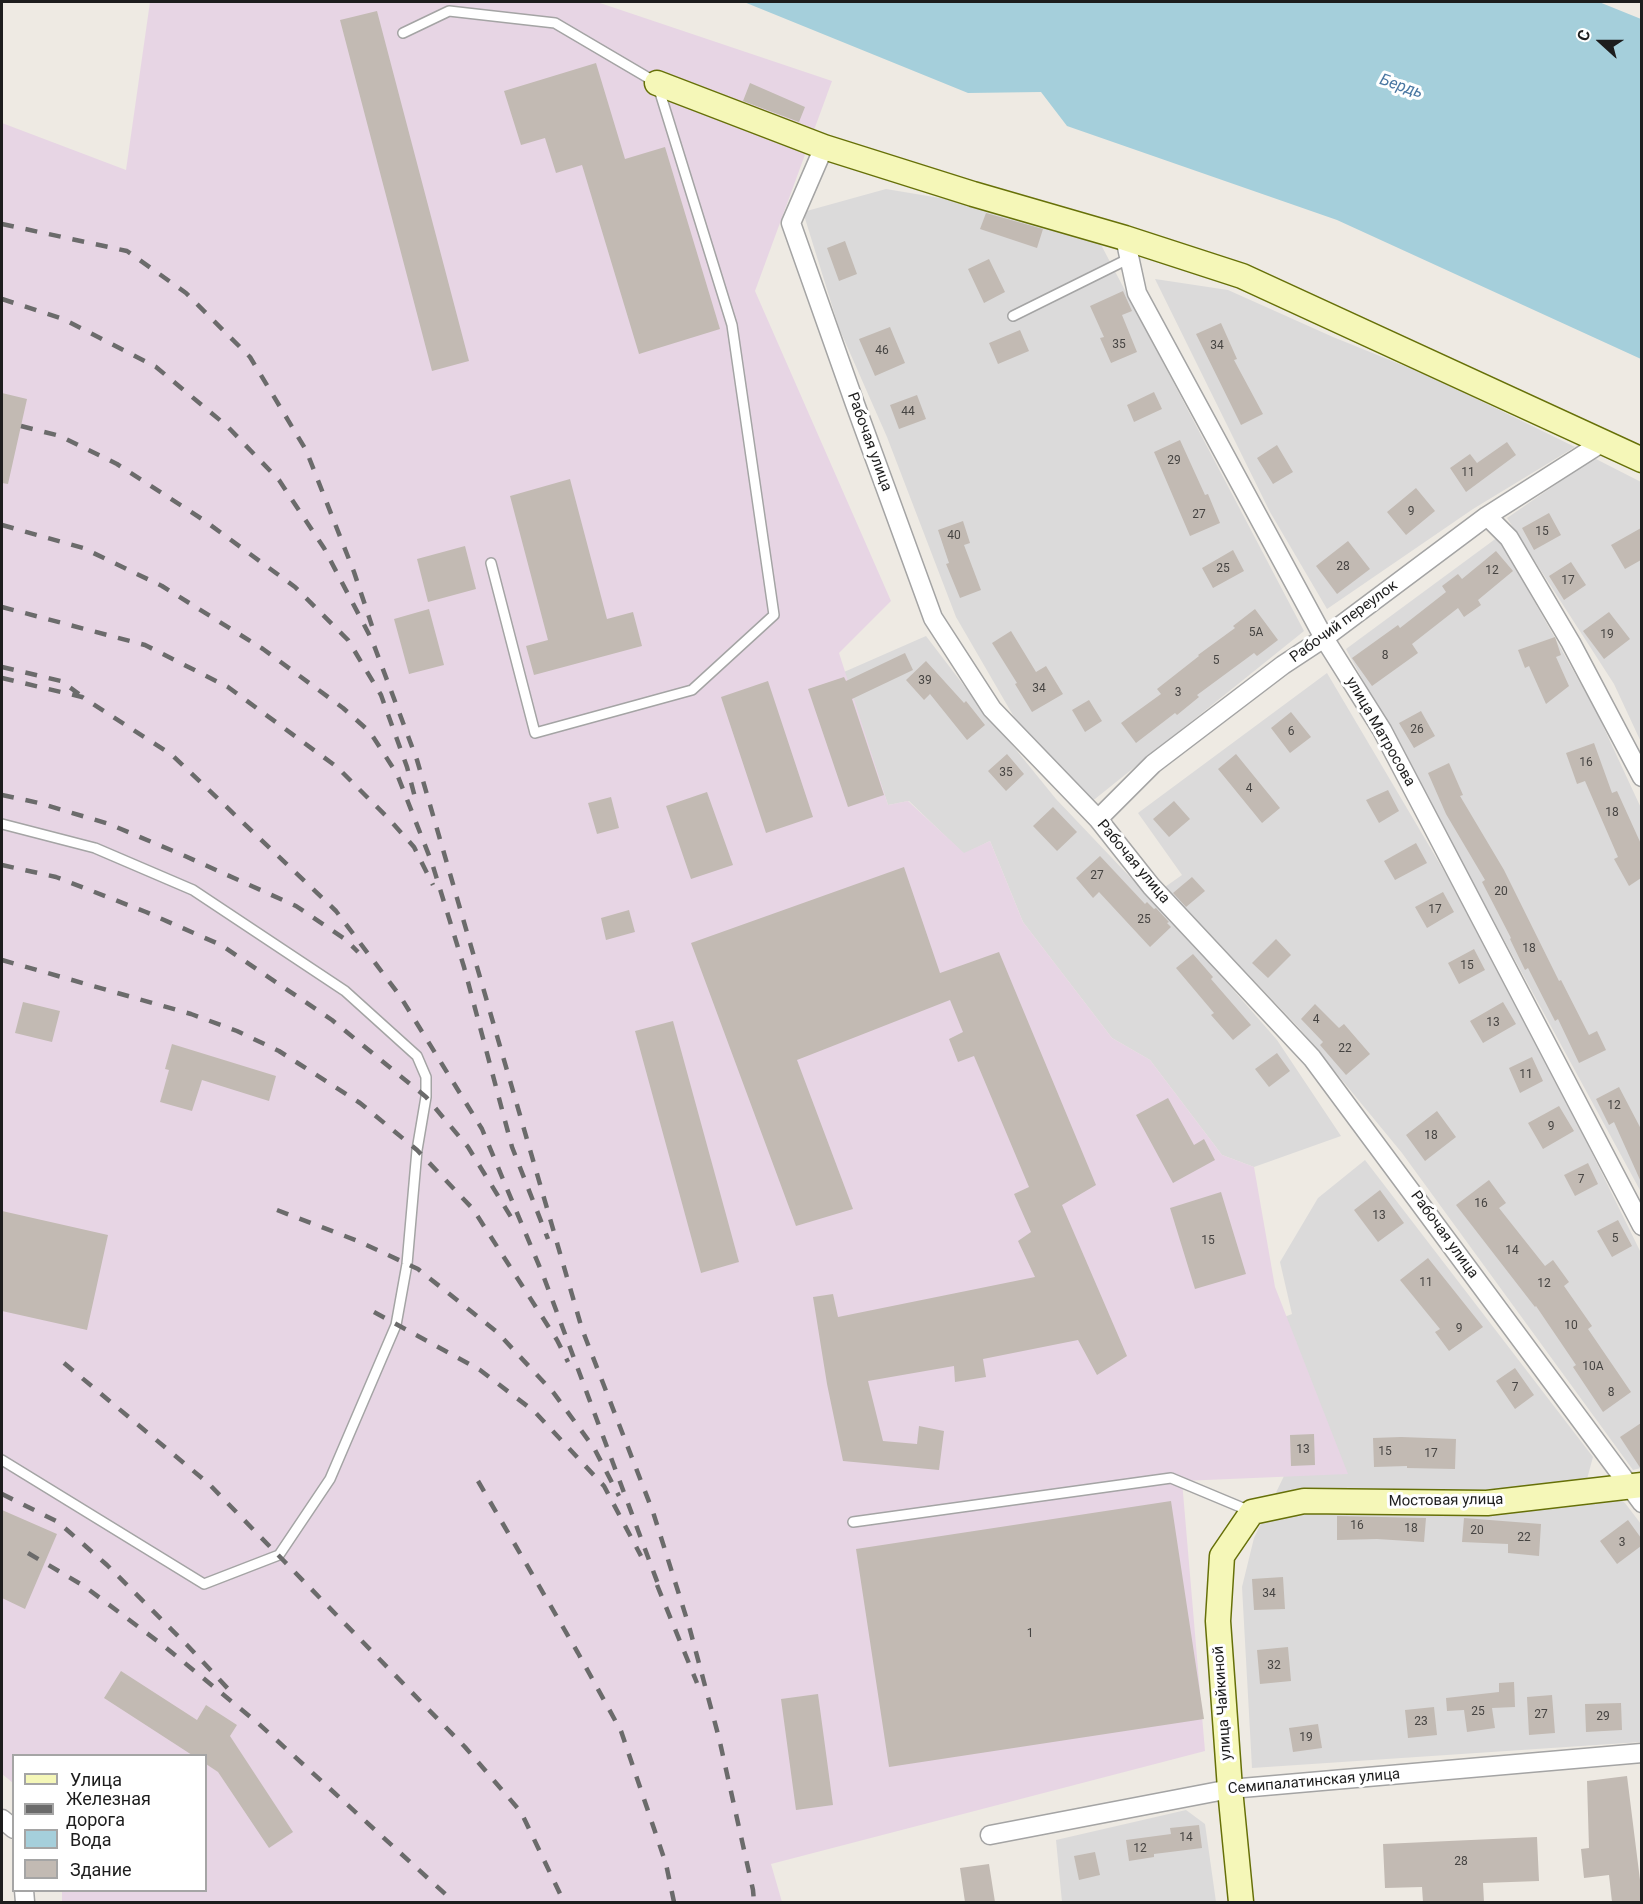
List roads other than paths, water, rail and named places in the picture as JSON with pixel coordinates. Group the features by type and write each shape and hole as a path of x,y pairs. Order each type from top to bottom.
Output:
{"street":[{"path":"657,83 824,147 973,194 1127,248 1242,276 1641,460"},
{"name":"Рабочая улица","path":"824,147 791,223 933,618 992,709 1098,819 1151,886 1312,1058 1637,1492"},
{"name":"улица Матросова","path":"1127,248 1137,293 1324,638 1382,730 1641,1226"},
{"name":"Рабочий переулок","path":"1098,819 1153,764 1283,665 1324,638 1487,516 1604,442"},
{"path":"1487,516 1509,538 1571,643 1641,777"},
{"name":"Мостовая улица","path":"1252,1512 1304,1501 1487,1503 1637,1492"},
{"name":"улица Чайкиной","path":"1242,1902 1230,1789 1218,1621 1222,1556 1252,1512"},
{"name":"Семипалатинская улица","path":"990,1835 1230,1789 1641,1753"}],"lane":[{"path":"403,33 449,11 555,23 657,83 732,325 774,615 692,690 535,733 491,563"},
{"path":"1012,316 1127,248"},
{"path":"2,825 95,848 194,890 345,991 417,1056 426,1077 426,1087 417,1150 407,1264 396,1325 330,1479 279,1555 204,1584 2,1460"},
{"path":"853,1522 1171,1478 1252,1512"}],"water":[{"name":"Бердь","path":"744,2 1599,2 1641,19 1641,359 1337,220 1067,126 1041,92 968,93"}],"railway":[{"path":"2,224 127,251 186,293 250,357 306,450 354,572 372,626"},
{"path":"2,299 63,319 156,367 227,426 279,480 324,548 372,640 417,760 582,1329 653,1512 689,1626 719,1738 754,1902"},
{"path":"21,426 60,436 117,464 205,521 295,587 348,640 381,695 407,767 417,805"},
{"path":"2,525 83,548 162,586 263,649 343,708 370,732 397,774 432,863 464,967 512,1147 548,1239"},
{"path":"2,607 145,645 228,687 337,767 414,847 433,885"},
{"path":"2,667 61,681 79,694"},
{"path":"2,678 82,697 172,755 336,911 400,996 482,1129 543,1275 661,1592"},
{"path":"2,795 39,803 109,824 185,856 296,906 345,939 358,952"},
{"path":"2,865 56,877 146,912 221,945 332,1020 426,1097 468,1147 511,1217"},
{"path":"2,960 191,1014 237,1031 279,1051 360,1103 417,1150 473,1209 557,1340 568,1362"},
{"path":"277,1210 358,1241 418,1269 497,1332 553,1392 594,1448 619,1496"},
{"path":"374,1312 480,1370 535,1412 604,1486 641,1556"},
{"path":"64,1363 209,1484 465,1747 521,1812 564,1902"},
{"path":"478,1481 621,1731 666,1864 674,1902"},
{"path":"2,1494 58,1522 107,1565 232,1693"},
{"path":"28,1553 84,1586 164,1646 259,1724 454,1902"},
{"path":"657,1585 697,1683"}]}
